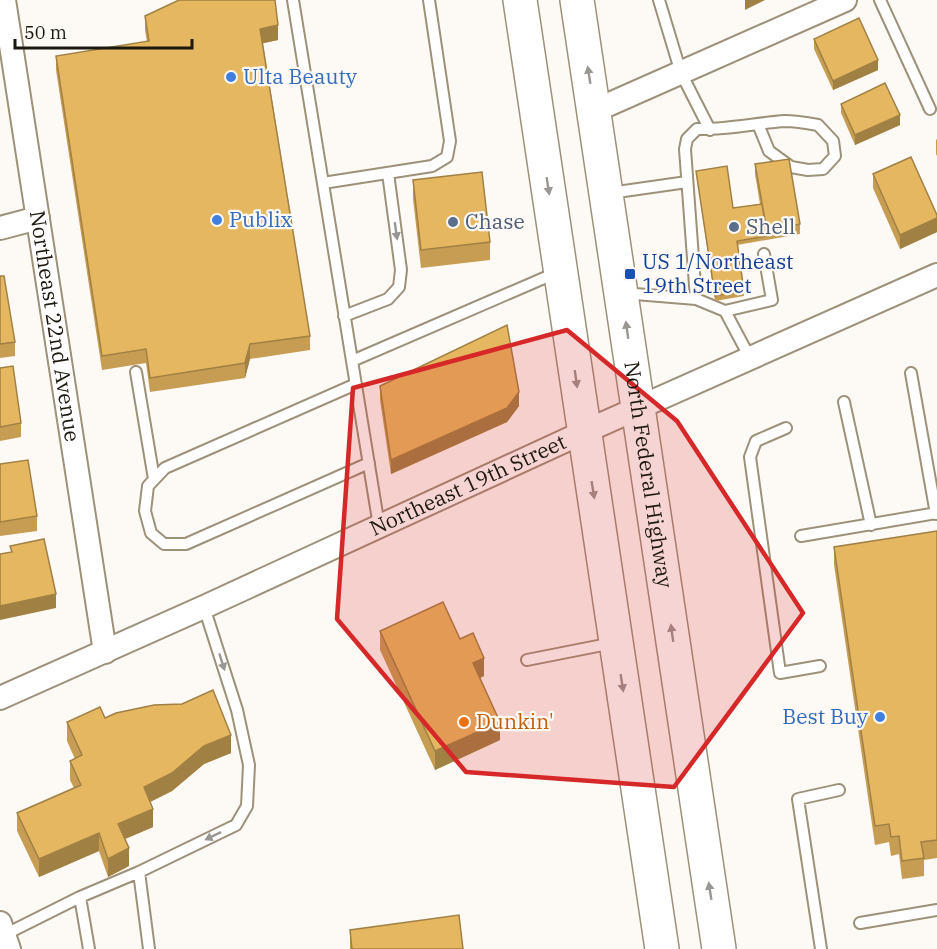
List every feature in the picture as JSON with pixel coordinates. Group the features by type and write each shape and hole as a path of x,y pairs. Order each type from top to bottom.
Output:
{"main road":[{"path":"520,0 662,949"},
{"name":"North Federal Highway","path":"577,0 719,949"}],"street":[{"name":"Northeast 22nd Avenue","path":"4,0 105,652"},
{"path":"594,111 845,0"},
{"path":"0,228 38,218"},
{"name":"Northeast 19th Street","path":"0,698 584,432 937,275"}],"lane":[{"path":"293,0 379,526"},
{"path":"323,183 432,166 447,157 450,141 429,0"},
{"path":"659,0 681,73 710,130"},
{"path":"880,0 930,109"},
{"path":"696,299 685,149 687,139 697,129 710,130 758,124 788,121 818,125 833,141 835,156 823,170 791,167 769,151 758,124"},
{"path":"344,316 388,299 399,287 401,270 388,173"},
{"path":"606,194 687,182"},
{"path":"621,293 696,299 725,311 772,300 764,254"},
{"path":"352,361 561,271"},
{"path":"725,311 750,358"},
{"path":"136,372 154,479"},
{"path":"801,536 937,514 911,373"},
{"path":"356,384 165,468 148,486 145,511 152,533 164,544 186,544 369,463"},
{"path":"844,402 871,525"},
{"path":"786,428 756,441 750,457 780,673 820,666"},
{"path":"4,936 80,897 139,872 236,825 247,806 249,765 237,710 204,607"},
{"path":"527,660 616,642"},
{"path":"821,949 798,799 839,790"},
{"path":"139,872 149,949"},
{"path":"80,897 89,949"},
{"path":"860,923 937,910"}],"highlighted area":[{"path":"567,330 677,421 803,613 674,787 466,772 337,619 353,388"}],"building":[{"path":"179,0 275,0 278,25 260,29 310,336 250,344 245,363 150,378 146,349 102,356 56,56 149,41 145,16"},
{"path":"859,18 878,60 833,81 814,39"},
{"path":"885,83 900,115 855,135 841,104"},
{"path":"911,157 937,218 900,235 873,174"},
{"path":"789,159 800,224 767,231 755,164"},
{"name":"Shell","path":"727,166 733,208 762,204 767,236 737,241 744,291 715,296 696,171"},
{"path":"482,172 490,242 421,250 413,180"},
{"path":"0,276 4,276 15,342 0,344"},
{"path":"507,325 519,392 507,408 391,460 380,386"},
{"path":"13,366 21,423 0,427 0,368"},
{"path":"28,460 37,516 0,522 0,464"},
{"path":"937,531 937,840 921,842 924,858 902,861 899,836 891,837 889,824 875,826 834,547"},
{"path":"44,539 56,594 0,606 0,554 12,552 10,546"},
{"path":"443,602 460,639 473,633 484,658 473,663 500,722 435,751 380,631"},
{"path":"213,690 231,735 204,746 172,773 144,787 153,809 118,824 129,848 108,859 99,833 39,859 17,813 81,785 70,761 82,755 67,722 100,707 105,718 116,713 154,705 182,704"},
{"path":"459,915 463,949 352,949 350,930"}],"place":[{"name":"Ulta Beauty","path":"231,77"},
{"name":"Publix","path":"217,220"},
{"name":"Chase","path":"453,222"},
{"name":"Shell","path":"734,227"},
{"name":"US 1/Northeast 19th Street","path":"630,274"},
{"name":"Best Buy","path":"880,717"},
{"name":"Dunkin'","path":"464,722"}]}
